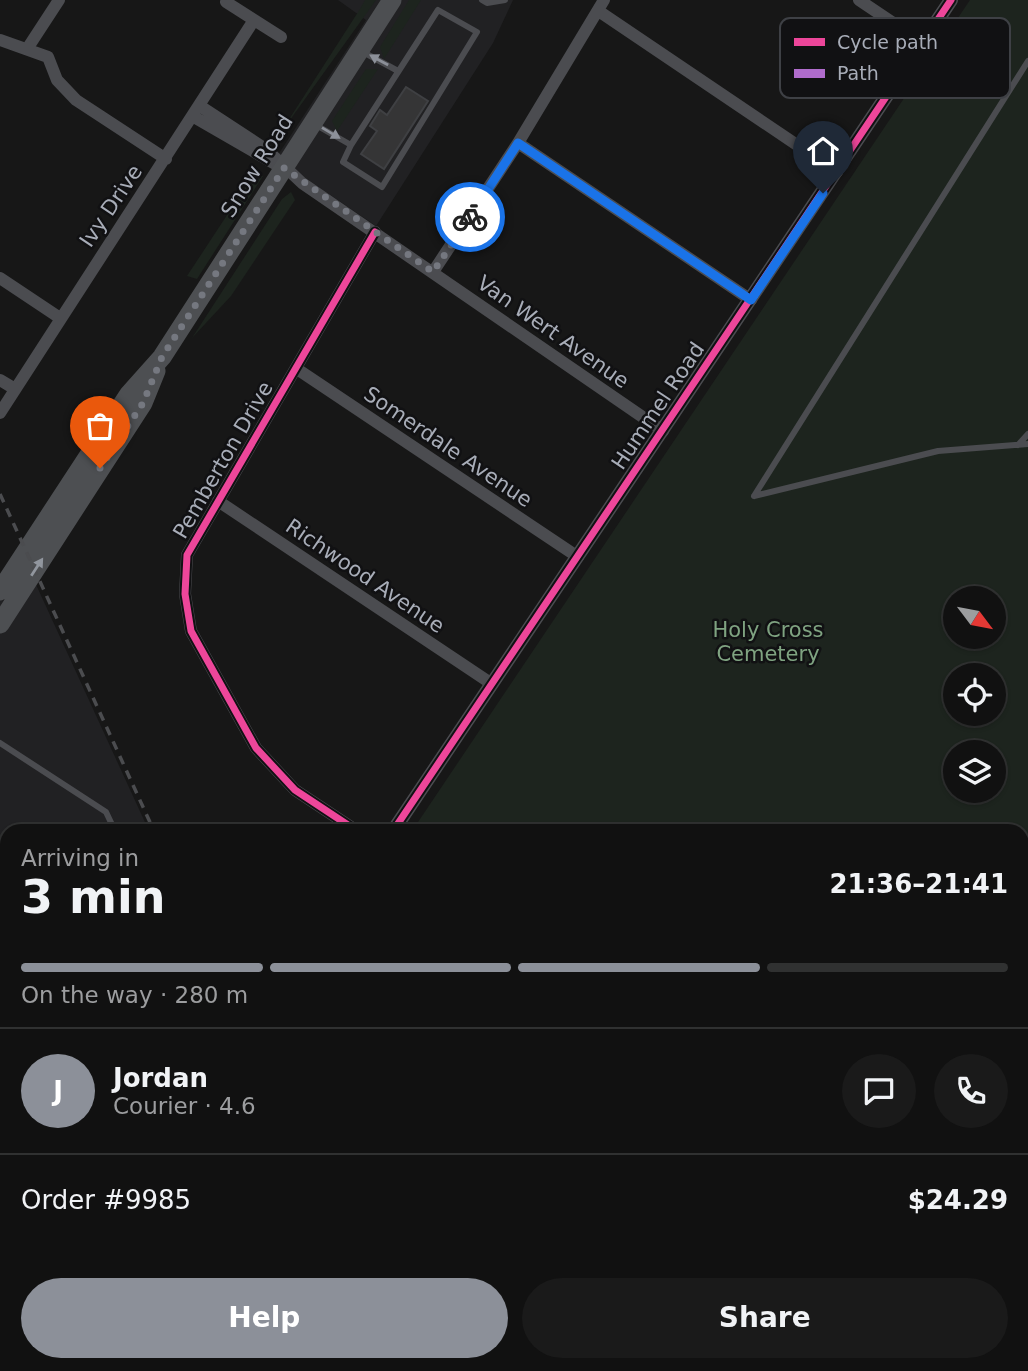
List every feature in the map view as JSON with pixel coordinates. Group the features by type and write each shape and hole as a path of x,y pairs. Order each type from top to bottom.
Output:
{"main road":[{"name":"Snow Road","path":"0,592 123,403 162,357 392,0"},
{"name":"Snow Road","path":"0,624 143,403 162,357"}],"street":[{"path":"27,48 59,0"},
{"path":"859,0 886,18"},
{"name":"Hummel Road","path":"939,18 951,0"},
{"path":"226,2 281,37"},
{"path":"433,272 518,143 602,6 837,172"},
{"name":"Ivy Drive","path":"0,413 254,20"},
{"path":"0,40 48,57 57,80 76,100 166,159"},
{"name":"Hummel Road","path":"398,824 886,98"},
{"name":"Van Wert Avenue","path":"197,111 267,150 284,168 663,431"},
{"path":"518,143 751,300"},
{"name":"Pemberton Drive","path":"346,824 295,790 256,747 191,631 185,594 187,555 375,232"},
{"path":"0,278 60,318"},
{"name":"Somerdale Avenue","path":"297,369 578,557"},
{"path":"0,380 15,389"},
{"name":"Richwood Avenue","path":"218,501 492,684"}],"lane":[{"path":"482,0 487,3 505,0"},
{"path":"438,10 477,32 382,187 343,162 398,71 438,10"},
{"path":"359,50 398,71"},
{"path":"1010,90 1028,61"},
{"path":"1005,98 754,496 938,451 1028,444"},
{"path":"312,122 351,145"},
{"path":"1018,445 1028,434"},
{"path":"0,743 106,812 111,824"}],"shaded area":[{"path":"338,0 513,0 493,43 376,226 276,158 366,20"},
{"path":"33,578 146,824 0,824 0,598 15,607"}],"green space":[{"path":"365,0 376,0 277,138 360,9"},
{"path":"409,0 421,0 384,59 380,47"},
{"name":"Holy Cross Cemetery","path":"970,0 1028,0 1028,824 417,824 904,98 1010,98 1010,18 958,18"},
{"path":"366,69 378,69 337,131 332,121"},
{"path":"254,174 263,176 197,279 187,276"},
{"path":"291,192 295,200 231,296 192,338 282,199"}],"building":[{"path":"406,87 428,101 384,169 361,154 377,131 370,126 380,110 387,115"}],"railway":[{"path":"0,494 151,824"}],"cycle path":[{"path":"939,18 951,0"},
{"path":"398,824 885,98"},
{"path":"346,824 295,790 256,748 191,631 185,594 187,555 375,232"}],"way so far":[{"path":"100,468 143,403 162,357 284,168 433,272 470,217"}],"route":[{"path":"470,217 518,143 751,300 823,193"}]}
